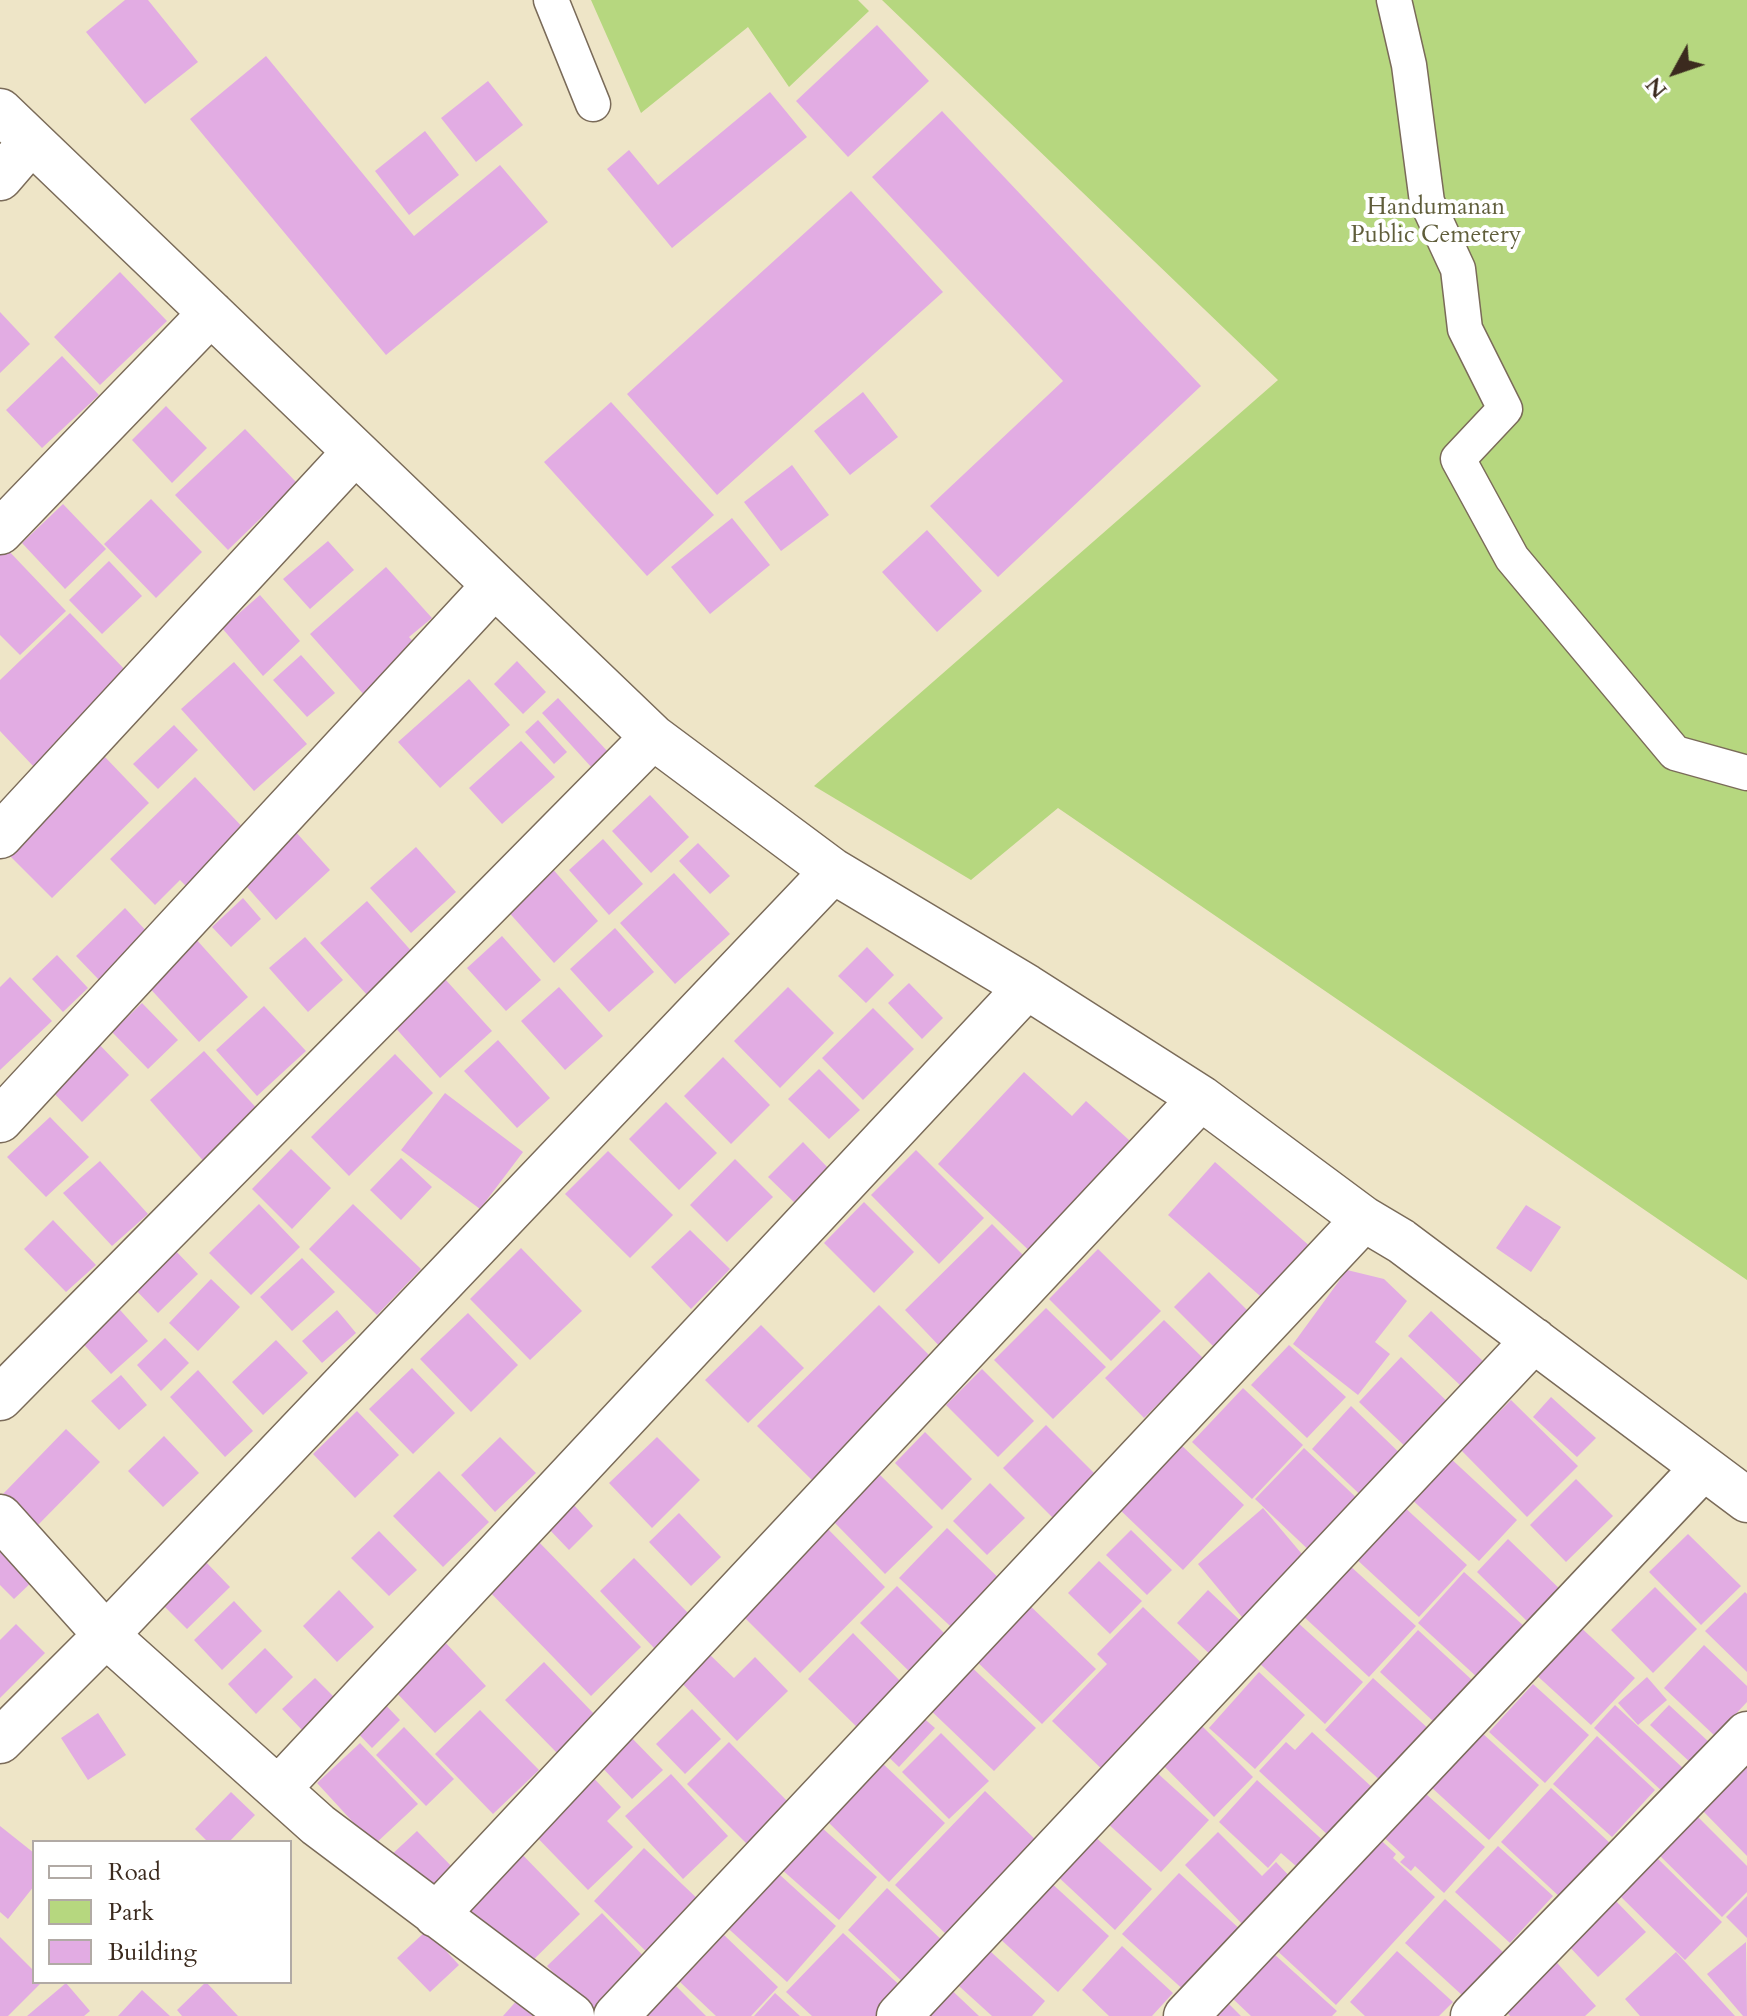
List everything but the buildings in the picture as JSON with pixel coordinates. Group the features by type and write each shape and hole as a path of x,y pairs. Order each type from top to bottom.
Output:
{"street":[{"path":"0,111 653,737 833,871 1027,987 1201,1098 1364,1219 1401,1241 1747,1500"},
{"path":"0,178 31,142"},
{"path":"0,532 211,313"},
{"path":"0,836 355,452"},
{"path":"0,1120 494,586"},
{"path":"0,1398 653,737"},
{"path":"0,1741 106,1635 833,871"},
{"path":"278,1789 1027,987"},
{"path":"436,1915 1201,1098"},
{"path":"616,2016 1364,1219"},
{"path":"899,2016 1534,1340"},
{"path":"1186,2016 1703,1468"},
{"path":"0,1517 106,1635 318,1825 572,2016"},
{"path":"1473,2016 1747,1734"}],"lane":[{"path":"551,0 593,104"},
{"path":"1394,0 1409,65 1427,202 1458,269 1465,329 1505,409 1458,459 1512,558 1675,753 1747,773"}],"green space":[{"path":"591,0 858,0 869,11 789,87 748,27 641,113"},
{"name":"Handumanan Public Cemetery","path":"882,0 1747,0 1747,1280 1058,808 971,880 814,786 1278,380"}]}
